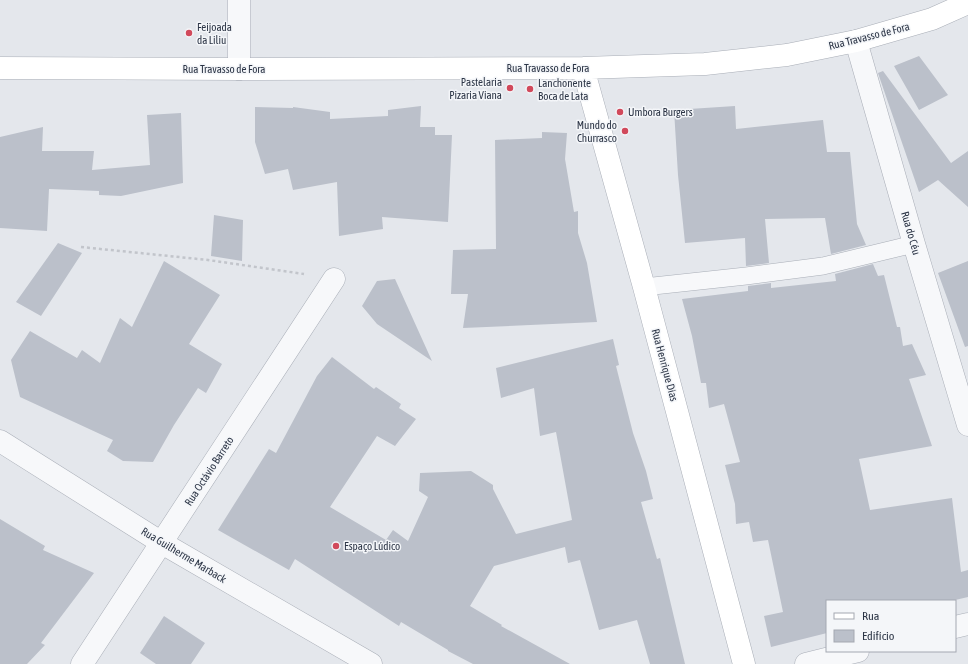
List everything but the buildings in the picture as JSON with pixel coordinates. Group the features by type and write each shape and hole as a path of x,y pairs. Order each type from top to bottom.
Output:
{"main road":[{"name":"Rua Travasso de Fora","path":"0,68 583,68 705,64 787,55 856,41 932,19 968,3"},
{"name":"Rua Henrique Dias","path":"583,68 644,287 744,664"}],"street":[{"path":"239,0 239,69"},
{"name":"Rua do Céu","path":"856,41 968,425"},
{"name":"Rua Octávio Barreto","path":"82,664 334,279"},
{"name":"Rua Guilherme Marback","path":"0,441 162,543 371,664"},
{"path":"956,627 968,624"},
{"path":"806,664 854,652"}],"lane":[{"path":"644,287 823,266 914,244"}],"path":[{"path":"81,246 208,260 334,279"}],"place":[{"name":"Feijoada da Liliu","path":"189,33"},
{"name":"Pastelaria Pizaria Viana","path":"510,88"},
{"name":"Lanchonente Boca de Lata","path":"530,89"},
{"name":"Umbora Burgers","path":"620,112"},
{"name":"Mundo do Churrasco","path":"625,131"},
{"name":"Espaço Lúdico","path":"336,546"}]}
